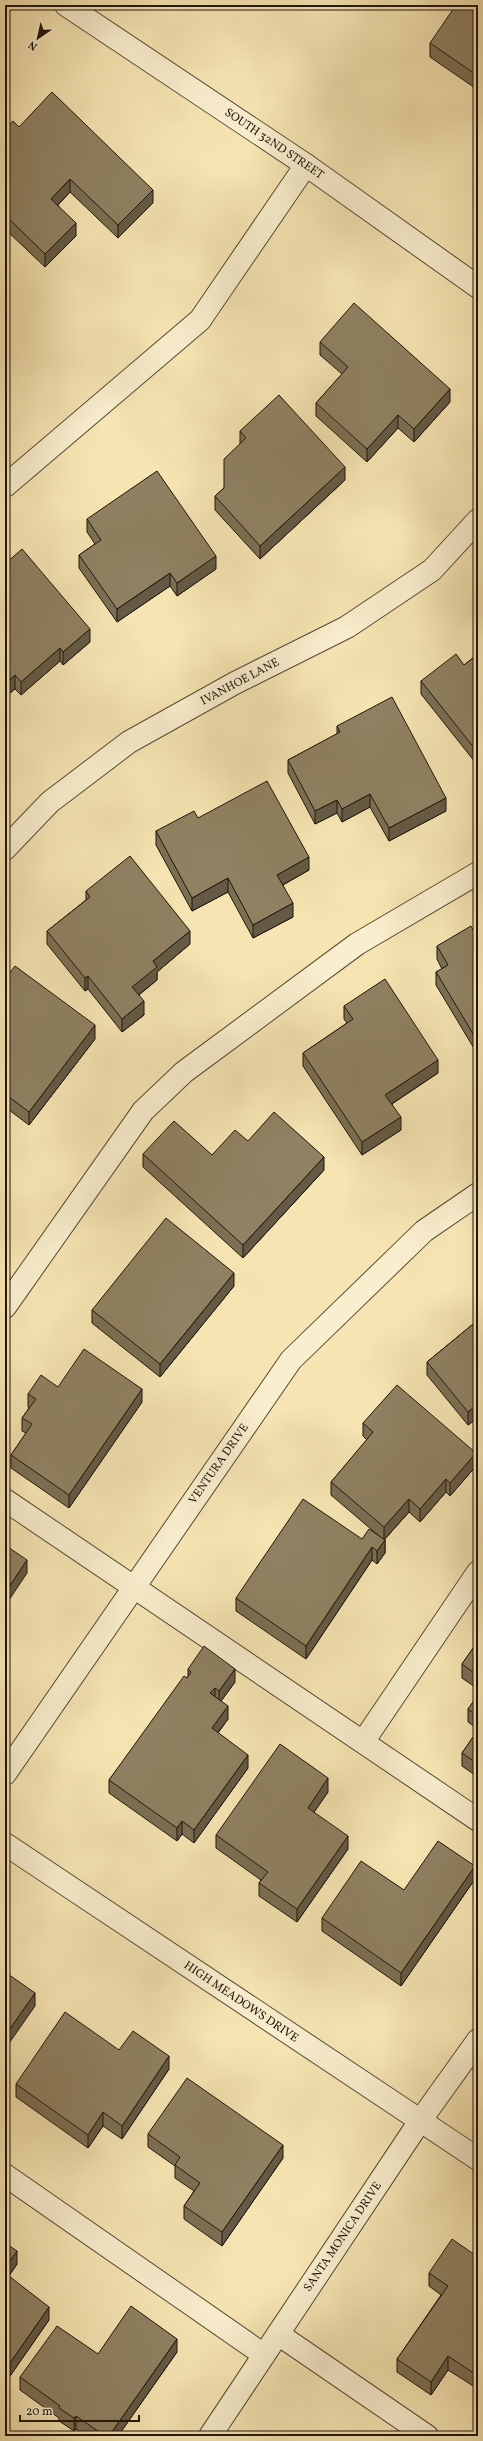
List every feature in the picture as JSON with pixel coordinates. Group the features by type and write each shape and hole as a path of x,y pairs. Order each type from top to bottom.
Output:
{"street":[{"name":"SOUTH 32ND STREET","path":"66,5 306,165 478,287"},
{"path":"5,486 200,320 306,165"},
{"name":"IVANHOE LANE","path":"5,849 50,802 128,742 235,683 347,627 432,570 478,520"},
{"path":"5,1307 143,1111 184,1072 357,944 478,873"},
{"name":"VENTURA DRIVE","path":"5,1774 291,1360 424,1231 478,1194"},
{"path":"5,1500 478,1820"},
{"path":"363,1742 478,1572"},
{"name":"HIGH MEADOWS DRIVE","path":"5,1844 478,2159"},
{"name":"SANTA MONICA DRIVE","path":"210,2436 420,2121 478,2040"},
{"path":"5,2175 264,2355"},
{"path":"278,2334 427,2436"}],"building":[{"path":"456,5 478,5 478,76 430,43"},
{"path":"52,92 153,190 118,225 70,179 51,199 76,223 45,254 5,215 5,130 13,121 19,127"},
{"path":"354,303 450,389 414,429 398,415 367,449 316,403 348,367 320,342"},
{"path":"279,395 345,467 260,546 215,496 224,488 224,459 246,438 240,431"},
{"path":"157,471 216,556 177,583 170,573 117,609 79,555 101,540 87,519"},
{"path":"22,549 90,629 63,652 60,648 21,682 15,675 5,684 5,564"},
{"path":"456,654 464,665 478,654 478,746 475,749 421,681"},
{"path":"392,697 446,798 389,828 370,794 342,809 337,800 315,811 288,760 340,732 337,726"},
{"path":"267,781 309,857 277,875 293,903 253,925 228,878 192,898 156,831 194,811 198,818"},
{"path":"130,856 190,931 153,961 157,967 132,987 144,1001 122,1019 88,976 85,978 47,931 90,897 86,891"},
{"path":"471,926 478,938 478,1042 436,972 448,965 437,946"},
{"path":"15,966 95,1025 29,1112 5,1094 5,979"},
{"path":"385,979 438,1060 385,1095 401,1117 362,1142 303,1053 353,1019 344,1006"},
{"path":"274,1112 324,1157 243,1245 143,1154 174,1121 212,1155 235,1130 248,1141"},
{"path":"166,1218 234,1273 160,1364 92,1310"},
{"path":"478,1320 478,1404 468,1412 427,1362"},
{"path":"84,1349 142,1389 69,1495 11,1455 32,1424 22,1418 36,1399 28,1394 41,1375 58,1387"},
{"path":"397,1385 476,1453 450,1483 446,1479 420,1509 409,1499 384,1527 331,1482 373,1432 363,1423"},
{"path":"303,1499 362,1539 369,1529 385,1540 377,1551 372,1547 306,1646 236,1598"},
{"path":"5,1545 27,1560 5,1593"},
{"path":"478,1641 478,1676 462,1664"},
{"path":"204,1646 235,1669 219,1691 215,1688 210,1693 228,1706 212,1728 248,1755 194,1830 182,1821 177,1828 109,1780 184,1676 187,1678 191,1672 188,1669"},
{"path":"478,1695 478,1716 468,1709"},
{"path":"478,1730 478,1764 462,1753"},
{"path":"280,1744 328,1778 308,1808 348,1836 297,1909 259,1883 268,1872 216,1835"},
{"path":"438,1841 475,1866 401,1973 322,1918 361,1861 404,1890"},
{"path":"5,1972 35,1993 5,2036"},
{"path":"65,2012 119,2050 133,2031 169,2056 122,2126 103,2112 88,2135 16,2084"},
{"path":"187,2078 283,2145 222,2232 184,2206 200,2183 175,2165 180,2157 148,2134"},
{"path":"452,2239 478,2257 478,2376 448,2356 431,2382 397,2359 448,2286 429,2273"},
{"path":"5,2243 17,2251 5,2268"},
{"path":"5,2273 49,2307 10,2363 5,2359"},
{"path":"131,2306 177,2339 109,2436 105,2436 76,2416 74,2418 59,2408 60,2406 20,2377 57,2326 98,2354"}]}
